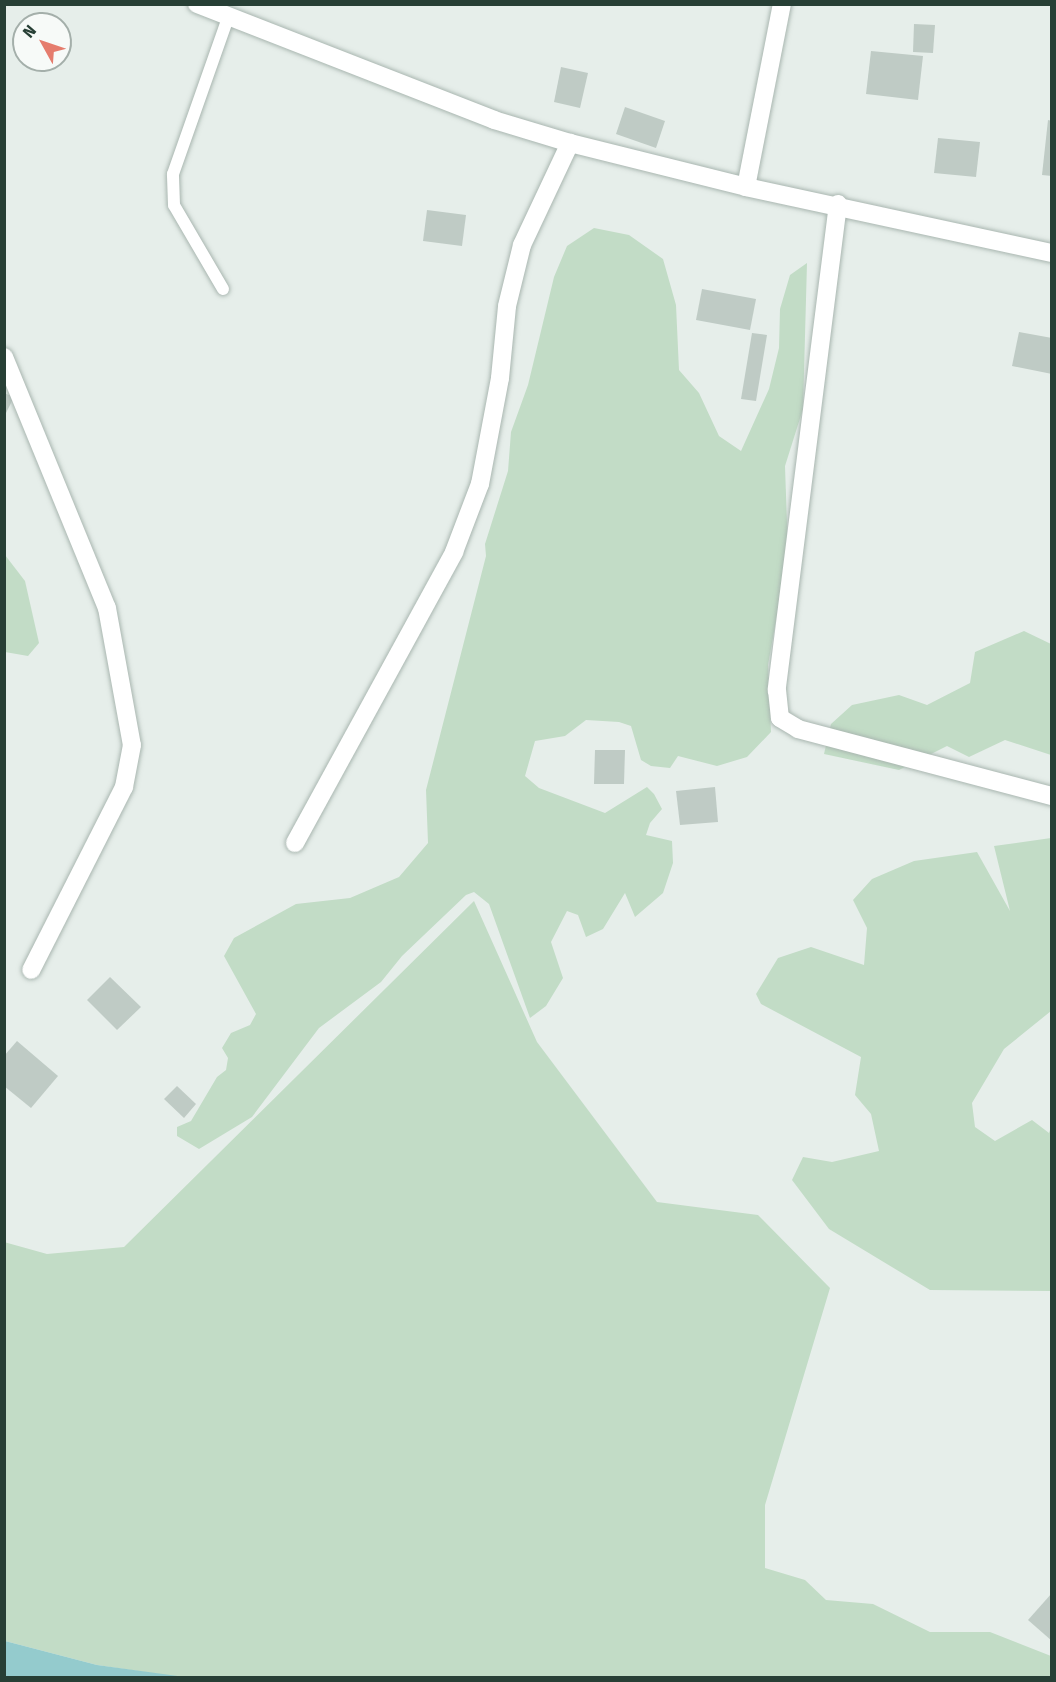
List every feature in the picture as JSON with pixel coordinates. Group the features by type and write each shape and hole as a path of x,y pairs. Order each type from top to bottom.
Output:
{"street":[{"path":"197,4 494,120 570,143 746,187 838,204 1052,252"},
{"path":"746,187 782,4"},
{"path":"295,843 461,532 480,484 500,378 507,306 522,245 570,143"},
{"path":"838,204 777,690 780,718 798,729 1052,796"},
{"path":"4,357 107,608 132,745 124,787 31,970"}],"lane":[{"path":"223,289 174,205 173,174 229,15"}],"green space":[{"path":"594,228 629,235 663,259 676,305 679,370 699,393 719,436 741,451 769,389 779,348 780,309 790,275 807,263 803,409 785,466 788,553 768,665 771,732 747,757 717,766 678,756 670,768 651,766 641,760 631,726 619,722 586,720 565,736 535,741 525,776 539,788 605,813 647,787 654,794 662,809 650,823 646,835 672,841 673,863 663,893 635,917 625,893 603,929 586,937 578,915 567,911 551,942 563,978 546,1006 530,1018 489,904 474,892 466,895 402,956 381,982 319,1028 252,1117 199,1149 177,1136 177,1127 191,1121 217,1077 226,1070 228,1058 222,1048 231,1033 250,1025 256,1014 224,956 234,938 296,904 350,898 399,877 428,843 426,790 486,556 485,544 508,471 511,432 528,385 554,277 567,246"},
{"path":"5,555 25,581 39,643 28,656 5,652"},
{"path":"1024,631 1051,644 1051,755 1005,740 969,757 947,746 899,770 824,754 831,724 852,705 899,695 927,705 970,683 975,652"},
{"path":"1051,838 1051,1011 1004,1049 972,1103 975,1127 995,1141 1032,1120 1049,1133 1051,1127 1051,1291 930,1290 829,1229 792,1180 803,1157 832,1162 879,1151 871,1114 855,1095 861,1057 761,1004 756,994 778,958 811,947 864,965 867,928 853,900 872,879 914,861 977,852 1010,911 994,846"},
{"path":"474,901 537,1042 657,1202 758,1215 830,1288 765,1505 765,1568 805,1580 826,1600 873,1604 930,1632 990,1632 1051,1656 1051,1677 185,1678 97,1665 5,1641 4,1242 47,1254 124,1247"}],"water":[{"path":"5,1641 97,1665 185,1677 5,1677"}],"building":[{"path":"914,24 935,25 933,53 913,52"},
{"path":"871,51 923,56 918,100 866,94"},
{"path":"561,67 588,73 580,108 554,102"},
{"path":"625,107 665,121 656,148 616,134"},
{"path":"1048,120 1052,121 1052,176 1042,175"},
{"path":"938,138 980,142 976,177 934,173"},
{"path":"427,210 466,215 462,246 423,241"},
{"path":"702,289 756,299 750,330 696,320"},
{"path":"1019,332 1052,338 1052,374 1012,366"},
{"path":"752,333 767,335 756,401 741,399"},
{"path":"4,393 14,397 4,417"},
{"path":"595,750 625,750 624,784 594,784"},
{"path":"715,787 718,822 680,825 676,791"},
{"path":"110,977 141,1007 117,1030 87,1000"},
{"path":"17,1041 58,1076 31,1108 4,1086 4,1056"},
{"path":"177,1086 196,1104 184,1118 164,1099"},
{"path":"1052,1593 1052,1641 1028,1620"}]}
